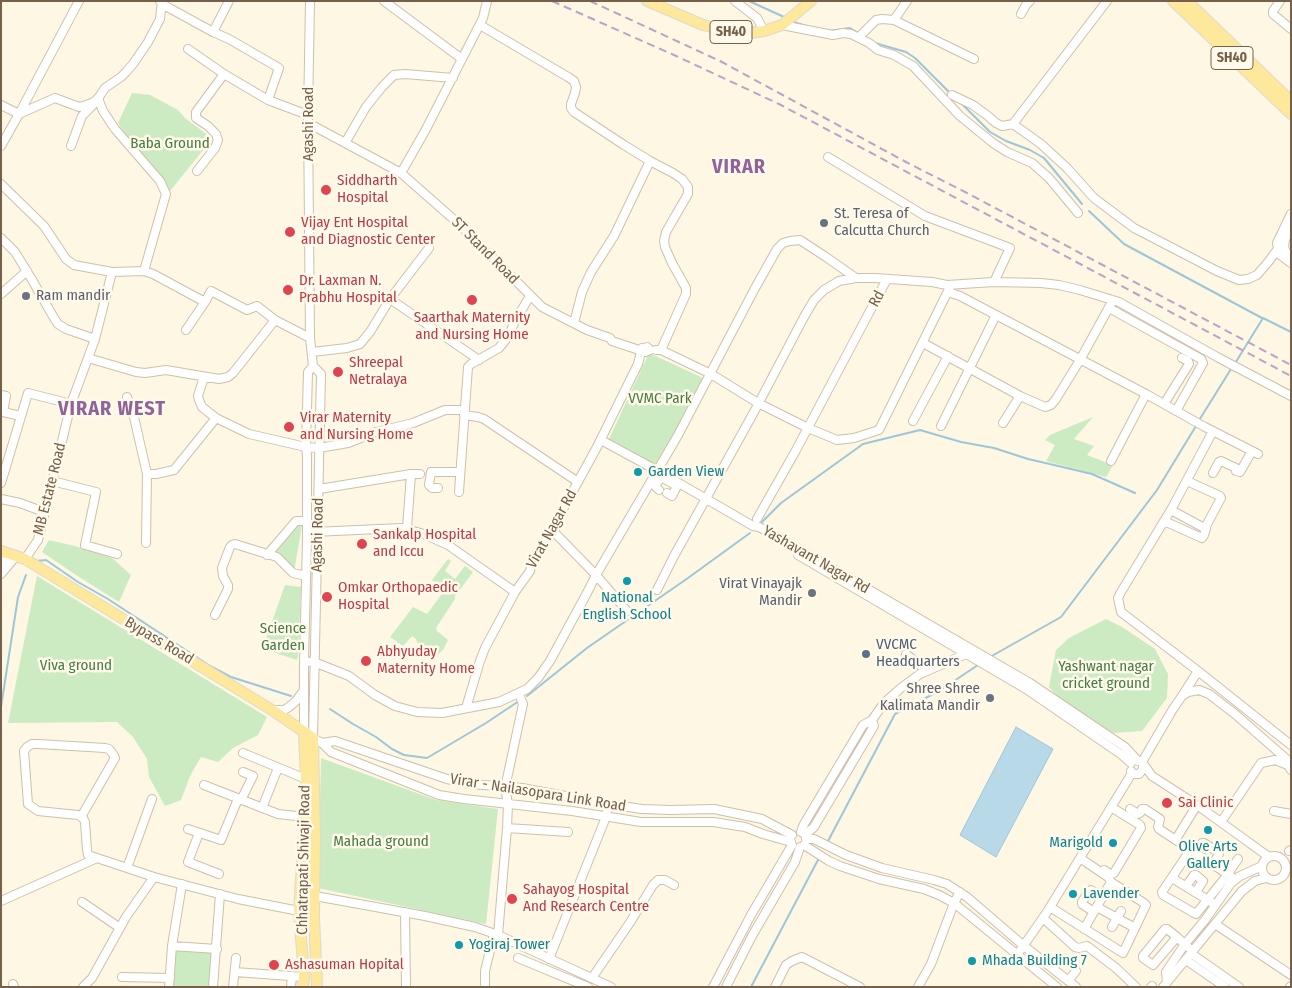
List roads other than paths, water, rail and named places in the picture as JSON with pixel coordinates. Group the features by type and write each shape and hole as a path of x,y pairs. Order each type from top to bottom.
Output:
{"main road":[{"name":"SH40","path":"646,1 702,25 743,34 764,31 782,25 811,1"},
{"name":"SH40","path":"1173,1 1291,114"},
{"name":"SH40","path":"1186,1 1291,102"},
{"name":"Bypass Road","path":"13,555 272,710 313,738"},
{"name":"Chhatrapati Shivaji Road","path":"304,982 299,911 306,779 313,738"},
{"path":"313,738 314,916 317,987"}],"street":[{"path":"1,146 79,1"},
{"path":"214,30 229,1"},
{"name":"Agashi Road","path":"310,1 308,119 310,338 313,366 321,374 313,738"},
{"path":"384,1 462,59"},
{"path":"401,174 480,25 487,1"},
{"path":"735,1 757,18 764,31"},
{"path":"894,20 907,1"},
{"path":"1021,14 1030,1"},
{"path":"952,94 972,105 1002,126 1013,124 1107,1"},
{"path":"1280,1 1273,14 1291,30"},
{"path":"71,146 84,112 99,99 105,88 121,77 148,42 160,19 161,2 279,68 268,100"},
{"path":"859,37 876,20 894,20 974,59"},
{"path":"480,25 574,81 576,87 571,104 574,112 650,161 678,176 688,187 688,194 666,232 664,240 672,263 682,278 686,294 661,350 711,374 758,403 808,428 837,440 854,438 879,430 950,288 960,296 1255,452 1240,472 1221,461 1213,473"},
{"path":"782,25 833,35 851,34 878,50 894,55 913,66 960,116 993,144 1032,163 1038,168 1049,178 1078,213"},
{"name":"ST Stand Road","path":"188,50 268,100 308,119 345,143 401,174 459,224 542,307 587,330 645,349 661,350"},
{"path":"197,170 215,148 218,140 216,134 196,118 196,112 224,74"},
{"path":"345,143 366,107 394,75 405,74 453,78"},
{"path":"19,114 55,98 79,107 99,99"},
{"path":"99,99 103,111 115,129 160,181 166,194 144,271"},
{"path":"1,105 19,114"},
{"path":"1013,124 1041,144 1067,168 1094,198 1134,228 1216,271 1239,280 1257,275 1280,248 1291,229"},
{"path":"828,157 925,216 1010,248 994,282"},
{"path":"574,323 582,292 591,272 614,236 650,161"},
{"path":"1,184 44,226 66,259 74,265 112,272 144,271 205,302"},
{"path":"1291,214 1277,244 1282,257 1291,263"},
{"path":"1,238 15,252 58,324 66,329 95,339"},
{"path":"660,474 677,486 672,496 655,486 660,474 754,290 777,249 783,243 790,240 800,240 856,278"},
{"path":"312,352 347,348 360,344 370,332 390,299 429,248"},
{"path":"1280,248 1291,256"},
{"path":"1,294 27,271"},
{"name":"MB Estate Road","path":"13,555 38,540 71,404 95,339 112,272"},
{"path":"657,590 814,300 824,290 839,281 856,278 887,279"},
{"name":"Rd","path":"755,523 887,279 932,282 950,288 994,282 1041,283 1080,290 1113,300 1291,396"},
{"path":"186,330 211,291 247,310 257,306 275,320 310,338"},
{"path":"455,490 458,472 461,413 468,367 499,348 508,337 530,296"},
{"path":"390,299 479,360"},
{"path":"922,343 1020,396 1045,407 1050,406 1080,360 1113,300"},
{"path":"1109,308 1201,359 1203,363 1176,411"},
{"path":"941,426 996,315"},
{"path":"88,358 136,372 166,370 219,379 228,377 233,373 275,320"},
{"name":"Virat Nagar Rd","path":"466,708 485,648 516,592 536,565 578,482 603,441 645,349"},
{"path":"913,421 948,356"},
{"path":"1164,404 1189,364 1182,358"},
{"name":"Agashi Road","path":"313,366 308,372 304,661 304,689 313,738"},
{"path":"204,377 198,396 202,407 216,418 249,434 306,447 319,448 348,443 376,432 413,423 445,410 484,419 578,482"},
{"path":"1,483 28,393 71,404"},
{"path":"1111,461 1146,394"},
{"path":"1,395 6,396 3,412 21,416"},
{"path":"1003,423 1020,396"},
{"path":"127,397 134,417 147,474 146,542"},
{"path":"147,474 174,470 216,418"},
{"path":"1209,429 1187,481 1118,598 1121,612 1291,745"},
{"path":"603,441 554,532 596,575 627,611"},
{"name":"Yashavant Nagar Rd","path":"603,441 705,499 755,523 758,527 1028,686 1125,747 1138,762"},
{"path":"438,488 432,488 430,485 431,472 458,472"},
{"path":"407,528 411,474"},
{"path":"318,489 420,474"},
{"path":"485,987 485,971 496,934 507,828 508,804 505,788 520,698 550,661 596,575 660,474"},
{"path":"52,480 96,492 84,546 117,554"},
{"path":"1164,521 1202,538 1220,496 1187,481"},
{"path":"1207,494 1219,500"},
{"path":"1,499 20,503 44,512"},
{"path":"1171,510 1205,528"},
{"path":"267,555 296,521 303,521"},
{"path":"755,523 756,530 764,535 966,654 977,656"},
{"path":"307,532 407,528 448,545 516,592"},
{"path":"215,615 228,589 222,568 230,547 235,544 277,558 294,573 306,576"},
{"path":"1,565 13,555"},
{"path":"1,574 13,555"},
{"path":"906,654 927,671"},
{"path":"726,987 795,862 802,841 804,824 862,725 872,720 884,703 920,674 966,654"},
{"path":"304,661 314,662 349,676 375,696 395,706 417,712 442,713 520,698"},
{"path":"1152,776 1134,773 1130,769 1138,762 1198,671"},
{"path":"272,710 284,710 289,707 296,701 304,689"},
{"path":"1182,696 1188,692 1199,690 1209,694 1291,763"},
{"name":"Virar - Nailasopara Link Road","path":"313,738 335,741 447,779 470,784 522,788 642,809 714,809 762,819 802,841 829,861 840,866 879,879 924,890 954,903 1057,987"},
{"name":"Virar - Nailasopara Link Road","path":"313,738 331,752 439,795 572,811 641,822 713,822 745,827 763,834 802,841 834,850 882,868 947,884 960,892 1076,987"},
{"path":"81,817 115,758 113,754 109,749 105,748 38,744 32,744 27,747 24,751 28,804 38,811 71,814 81,817 85,822 88,855 154,877 314,916"},
{"path":"243,753 306,779"},
{"path":"1221,822 1261,763 1275,760 1288,765 1291,770"},
{"path":"1017,955 1043,918 1134,773 1142,771 1138,762"},
{"path":"1138,762 1152,776 1197,805 1269,857"},
{"path":"262,808 278,768"},
{"path":"188,830 221,840 252,776 243,772"},
{"path":"204,785 278,814 305,817"},
{"path":"126,868 152,799"},
{"path":"549,959 606,817 608,804"},
{"path":"1176,839 1197,805"},
{"path":"1081,857 1110,874 1114,873 1141,828 1140,825 1111,807"},
{"path":"1130,809 1138,814 1142,809 1145,809 1160,820 1159,829 1236,879"},
{"path":"1274,811 1291,814"},
{"path":"507,828 568,832"},
{"path":"199,834 188,862 218,874"},
{"path":"713,987 751,915 802,841"},
{"path":"1213,864 1219,854 1202,844 1172,878 1162,892 1163,895 1196,914 1228,874 1238,858"},
{"path":"840,866 846,855"},
{"path":"1165,984 1166,972 1185,944 1236,879 1262,866 1269,857 1278,856 1289,868 1284,876 1273,881 1266,878 1262,866"},
{"path":"1081,857 1112,882 1146,905 1123,953"},
{"path":"1,901 97,858"},
{"path":"1186,886 1196,875 1203,881 1196,892"},
{"path":"83,987 92,978 120,928 154,877"},
{"path":"1172,878 1216,905"},
{"path":"1165,984 1242,892 1255,882 1266,878"},
{"path":"592,978 653,885 658,880 665,880 674,885"},
{"path":"1084,929 1112,882"},
{"path":"169,987 172,946 182,884"},
{"path":"1103,897 1091,890 1082,904 1119,914 1135,928"},
{"path":"918,987 931,964 960,892"},
{"path":"213,987 220,894"},
{"path":"315,896 475,927 496,934 611,987"},
{"path":"82,902 120,928"},
{"path":"1050,906 1131,959"},
{"path":"405,912 406,987"},
{"path":"1112,926 1119,914"},
{"path":"1043,918 1075,947 1087,946 1116,968 1134,986"},
{"path":"1215,924 1291,975"},
{"path":"1177,937 1153,964 1143,958 1165,929 1167,929 1177,937 1185,944 1192,952 1240,987"},
{"path":"172,946 216,949"},
{"path":"775,987 786,965 802,957 860,987"},
{"path":"233,987 236,958"},
{"path":"518,958 588,987"},
{"path":"1186,960 1225,987"},
{"path":"1068,981 1076,971"},
{"path":"235,972 292,976 304,982"},
{"path":"291,987 292,976"},
{"path":"122,977 170,978"}],"water":[{"path":"1016,727 1053,749 996,857 960,835"}],"waterway":[{"path":"749,1 784,17"},
{"path":"794,22 803,25"},
{"path":"829,31 850,28 858,33"},
{"path":"875,43 906,52 915,58 950,93"},
{"path":"961,103 990,132 1044,158 1082,204"},
{"path":"1089,211 1124,244 1262,318"},
{"path":"1234,365 1263,318 1291,332"},
{"path":"1198,422 1231,369"},
{"path":"990,657 1061,617 1157,490 1196,426"},
{"path":"760,524 781,503 863,444 920,430 1092,474 1135,493"},
{"path":"527,696 587,648 750,533"},
{"path":"36,561 46,560 210,666 231,677 291,696"},
{"path":"1,707 18,597 26,575"},
{"path":"827,843 895,714 939,691 978,665"},
{"path":"330,709 392,749 404,755 427,758 519,701"},
{"path":"751,987 819,858"}],"railway":[{"path":"552,1 779,104 1291,376"},
{"path":"590,1 720,61 906,162 1291,365"}],"place":[{"name":"Siddharth Hospital","path":"326,190"},
{"name":"St. Teresa of Calcutta Church","path":"824,223"},
{"name":"Vijay Ent Hospital and Diagnostic Center","path":"290,232"},
{"name":"Dr. Laxman N. Prabhu Hospital","path":"288,290"},
{"name":"Ram mandir","path":"26,296"},
{"name":"Saarthak Maternity and Nursing Home","path":"472,300"},
{"name":"Shreepal Netralaya","path":"338,372"},
{"name":"Virar Maternity and Nursing Home","path":"289,427"},
{"name":"Garden View","path":"638,472"},
{"name":"Sankalp Hospital and Iccu","path":"362,544"},
{"name":"National English School","path":"627,581"},
{"name":"Virat Vinayajk Mandir","path":"812,593"},
{"name":"Omkar Orthopaedic Hospital","path":"327,597"},
{"name":"VVCMC Headquarters","path":"866,654"},
{"name":"Abhyuday Maternity Home","path":"366,661"},
{"name":"Shree Shree Kalimata Mandir","path":"990,698"},
{"name":"Sai Clinic","path":"1167,803"},
{"name":"Olive Arts Gallery","path":"1208,830"},
{"name":"Marigold","path":"1113,843"},
{"name":"Lavender","path":"1073,894"},
{"name":"Sahayog Hospital And Research Centre","path":"512,899"},
{"name":"Yogiraj Tower","path":"459,945"},
{"name":"Mhada Building 7","path":"972,961"},
{"name":"Ashasuman Hopital","path":"274,965"}],"district":[{"name":"VIRAR","path":"739,167"},
{"name":"VIRAR WEST","path":"112,409"}],"park label":[{"name":"Baba Ground","path":"170,144"},
{"name":"VVMC Park","path":"660,399"},
{"name":"Science Garden","path":"283,638"},
{"name":"Viva ground","path":"76,666"},
{"name":"Yashwant nagar cricket ground","path":"1106,676"},
{"name":"Mahada ground","path":"381,842"}]}
